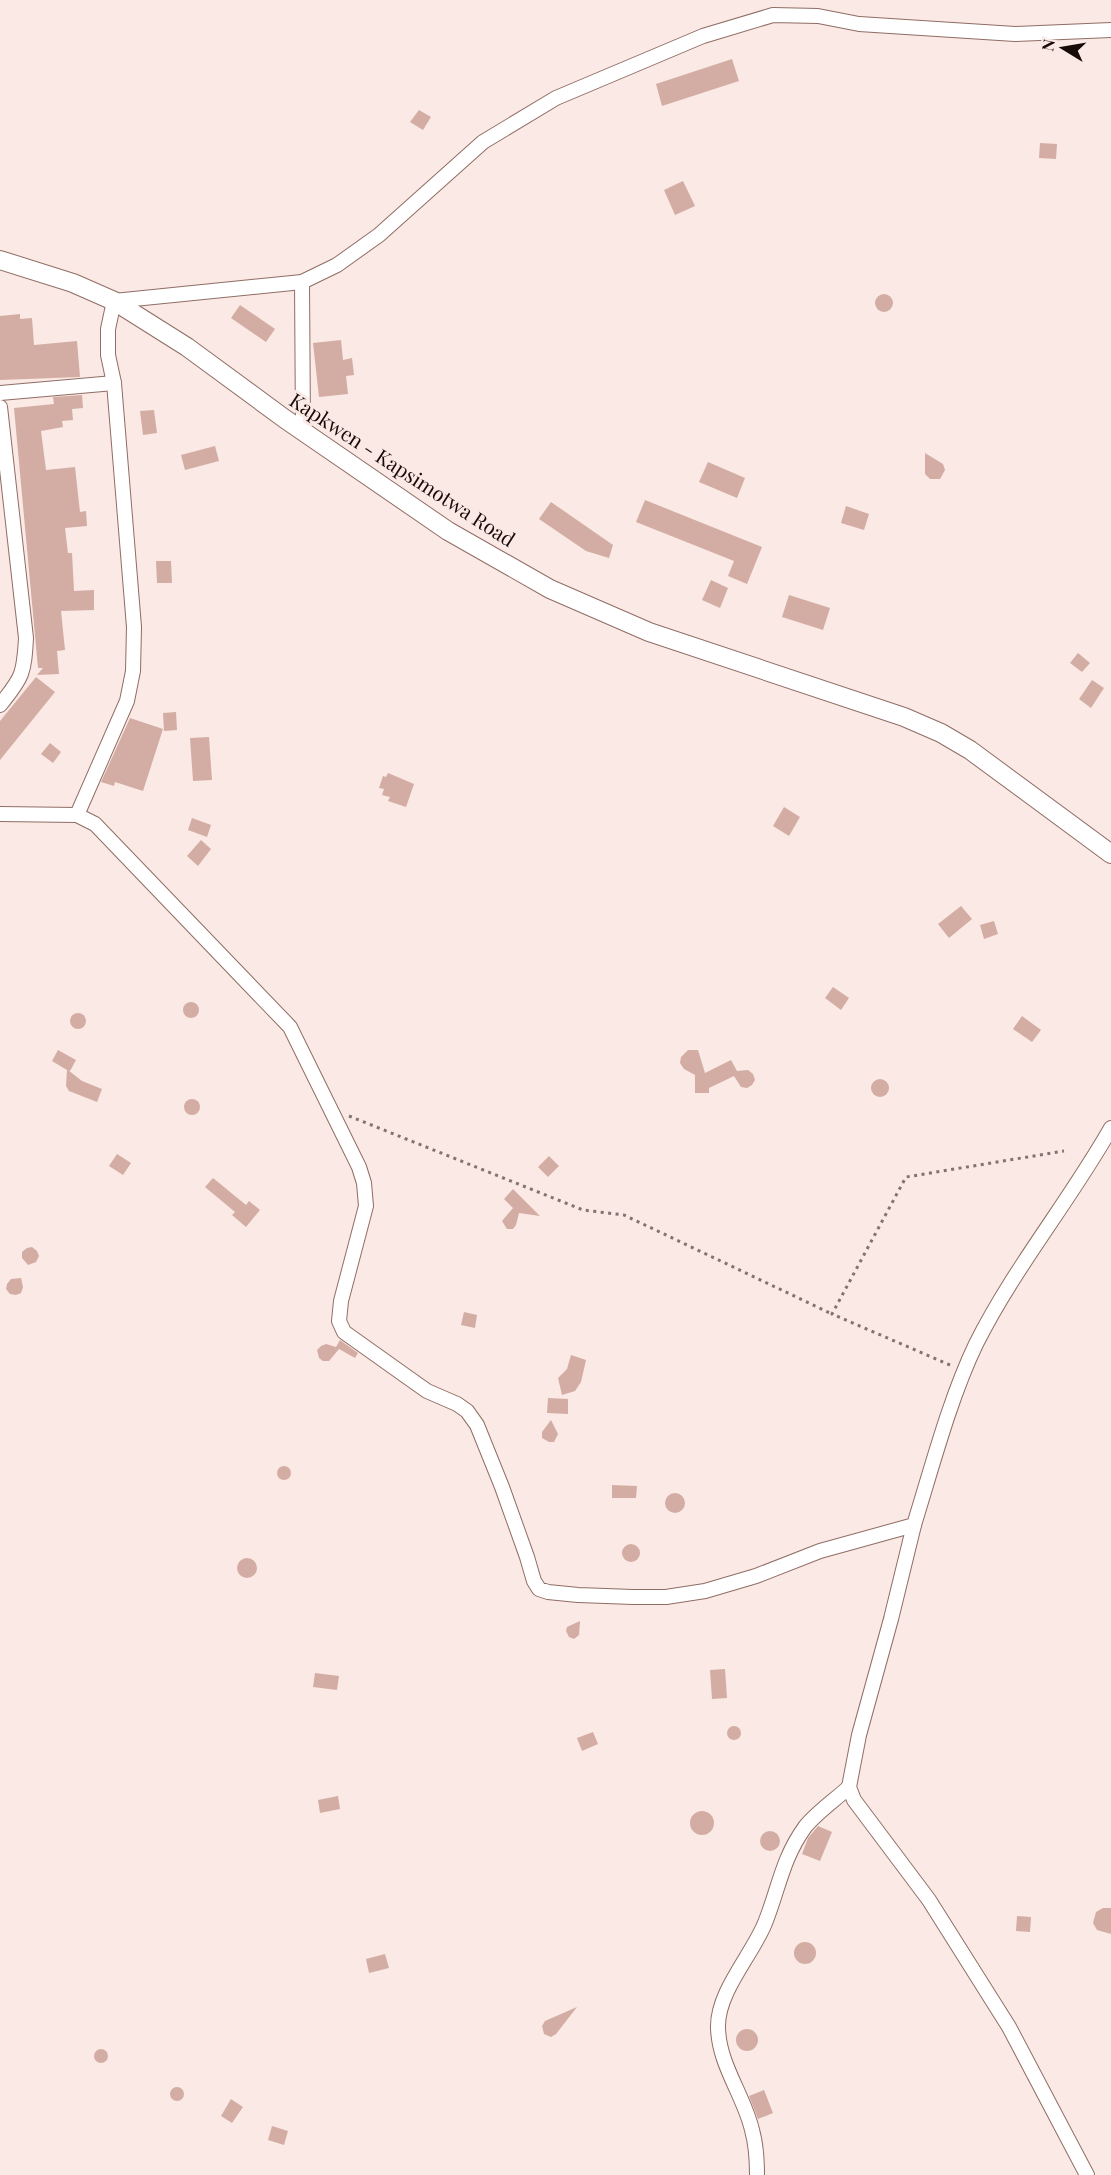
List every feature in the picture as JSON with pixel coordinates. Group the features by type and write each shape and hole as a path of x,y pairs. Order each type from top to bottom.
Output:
{"street":[{"path":"77,815 127,701 133,671 134,627 114,383 108,347 108,329 114,301 302,282 337,265 379,235 483,142 556,98 703,36 773,15 818,16 859,24 1015,34 1111,30"},
{"name":"Kapkwen - Kapsimotwa Road","path":"0,260 73,283 114,301 187,347 448,531 550,589 649,632 904,717 941,733 970,750 1111,854"},
{"path":"302,282 303,430"},
{"path":"0,393 114,383"},
{"path":"0,407 27,638 25,665 18,684 0,705"},
{"path":"0,814 77,815 95,824 109,836 197,933 290,1027 359,1167 364,1183 366,1206 341,1301 339,1321 344,1332 419,1385 467,1411 477,1425 494,1466 534,1581 539,1589 578,1595 633,1597 666,1597 705,1591 756,1576 819,1551 914,1525"},
{"path":"1087,2175 1009,2027 929,1900 854,1800 849,1787 859,1735 914,1525 954,1399 975,1345 999,1302 1095,1157 1111,1128"},
{"path":"757,2175 752,2129 728,2070 722,2046 718,2027 720,2011 734,1978 764,1924 783,1866 793,1846 807,1825 849,1787"}],"path":[{"path":"330,1108 583,1210 624,1215 832,1314 950,1365"},
{"path":"832,1314 906,1177 1064,1151"}],"building":[{"path":"732,59 739,81 662,106 656,84"},
{"path":"419,110 431,117 423,130 410,122"},
{"path":"1040,143 1057,144 1056,159 1039,158"},
{"path":"683,181 695,206 675,215 664,190"},
{"path":"884,294 890,297 893,303 890,309 884,312 878,309 875,303 878,297"},
{"path":"240,305 275,329 266,342 231,318"},
{"path":"20,314 20,319 32,318 34,345 77,341 80,377 0,380 0,316"},
{"path":"341,340 343,360 352,358 354,375 346,376 348,394 319,397 313,343"},
{"path":"82,395 83,408 72,409 73,420 62,421 63,427 41,431 46,470 75,467 80,512 86,511 87,526 65,528 68,553 72,553 74,591 94,590 94,610 61,611 65,650 57,651 59,674 37,675 43,668 38,668 14,408 54,404 53,397"},
{"path":"154,410 157,433 143,435 140,411"},
{"path":"215,446 219,461 185,470 181,455"},
{"path":"925,453 943,464 945,470 940,479 930,479 925,474"},
{"path":"708,462 745,478 737,498 699,482"},
{"path":"645,500 762,547 747,584 728,576 734,561 636,522"},
{"path":"551,502 613,545 609,558 586,551 539,519"},
{"path":"846,506 869,514 864,530 841,523"},
{"path":"156,561 171,561 172,583 157,583"},
{"path":"711,580 728,588 720,608 702,600"},
{"path":"789,595 830,608 823,630 782,617"},
{"path":"1078,653 1090,663 1082,672 1070,663"},
{"path":"36,677 55,692 0,760 0,721"},
{"path":"1092,680 1104,688 1091,708 1079,699"},
{"path":"176,712 177,730 164,731 163,713"},
{"path":"130,718 163,729 143,791 115,782 114,786 101,782"},
{"path":"209,737 212,780 193,781 190,738"},
{"path":"50,743 61,752 53,763 41,754"},
{"path":"388,773 414,784 406,807 388,801 390,797 382,795 384,789 379,788 383,776 386,777"},
{"path":"784,807 800,817 789,836 773,826"},
{"path":"192,818 211,825 207,837 188,830"},
{"path":"201,840 211,849 198,866 187,856"},
{"path":"961,906 972,919 949,938 938,924"},
{"path":"994,921 998,934 984,939 980,925"},
{"path":"833,987 849,998 841,1010 825,998"},
{"path":"188,1002 194,1002 199,1010 197,1016 188,1018 183,1013 183,1007"},
{"path":"75,1013 81,1013 86,1021 84,1027 75,1029 70,1024 70,1018"},
{"path":"1022,1016 1041,1030 1032,1042 1013,1029"},
{"path":"58,1050 76,1060 70,1071 68,1070 82,1081 102,1089 97,1102 69,1091 66,1086 67,1070 52,1061"},
{"path":"688,1050 698,1050 705,1073 731,1060 737,1071 748,1070 753,1074 755,1080 747,1088 741,1087 734,1076 709,1088 709,1093 695,1093 695,1075 684,1069 680,1063 681,1057"},
{"path":"880,1079 886,1082 889,1088 886,1094 880,1097 874,1094 871,1088 874,1082"},
{"path":"189,1099 195,1099 200,1107 198,1113 189,1115 184,1110 184,1104"},
{"path":"117,1154 131,1163 123,1175 109,1166"},
{"path":"549,1156 559,1166 548,1177 538,1167"},
{"path":"213,1178 246,1205 249,1201 260,1210 246,1227 232,1215 235,1212 205,1187"},
{"path":"513,1189 540,1216 519,1213 513,1229 507,1229 502,1221 513,1208 504,1199"},
{"path":"32,1247 39,1256 36,1262 28,1265 22,1258 22,1252"},
{"path":"21,1278 23,1287 21,1293 10,1294 6,1289 7,1284 11,1279"},
{"path":"464,1312 477,1315 475,1328 461,1325"},
{"path":"340,1340 358,1353 355,1358 339,1349 329,1361 319,1358 317,1350 321,1346 326,1344 336,1347"},
{"path":"571,1355 586,1360 581,1382 575,1391 562,1395 558,1378 567,1369"},
{"path":"548,1398 568,1399 568,1414 547,1413"},
{"path":"551,1420 558,1434 554,1442 542,1438 542,1432"},
{"path":"281,1466 287,1466 291,1473 287,1480 281,1480 277,1476 277,1470"},
{"path":"612,1485 637,1486 636,1498 612,1498"},
{"path":"675,1493 682,1496 685,1503 682,1510 675,1513 668,1510 665,1503 668,1496"},
{"path":"631,1544 637,1547 640,1553 637,1559 631,1562 625,1559 622,1553 625,1547"},
{"path":"247,1558 254,1561 257,1568 254,1575 247,1578 240,1575 237,1568 240,1561"},
{"path":"580,1621 579,1635 574,1639 569,1637 567,1627"},
{"path":"725,1669 727,1698 712,1699 710,1670"},
{"path":"315,1673 339,1676 337,1690 313,1687"},
{"path":"731,1726 737,1726 741,1733 737,1740 731,1740 727,1736 727,1730"},
{"path":"593,1732 598,1744 582,1751 577,1738"},
{"path":"338,1796 340,1809 320,1813 318,1800"},
{"path":"702,1811 711,1814 714,1823 711,1832 702,1835 693,1832 690,1823 693,1814"},
{"path":"818,1826 832,1832 820,1861 802,1854 808,1838"},
{"path":"766,1831 774,1831 780,1837 780,1845 774,1851 766,1851 760,1845 760,1837"},
{"path":"1103,1908 1111,1908 1111,1934 1097,1930 1093,1923 1096,1912"},
{"path":"1017,1916 1031,1917 1030,1932 1016,1931"},
{"path":"805,1942 813,1945 816,1953 813,1961 805,1964 797,1961 794,1953 797,1945"},
{"path":"385,1954 389,1968 369,1973 366,1959"},
{"path":"577,2007 556,2034 551,2037 544,2034 542,2026 545,2021"},
{"path":"747,2029 755,2032 758,2040 755,2048 747,2051 739,2048 736,2040 739,2032"},
{"path":"98,2049 104,2049 108,2056 104,2063 98,2063 94,2059 94,2053"},
{"path":"174,2087 180,2087 184,2094 180,2101 174,2101 170,2097 170,2091"},
{"path":"764,2090 773,2113 758,2119 749,2096"},
{"path":"231,2099 243,2107 232,2123 221,2116"},
{"path":"272,2126 288,2131 284,2145 268,2140"}]}
